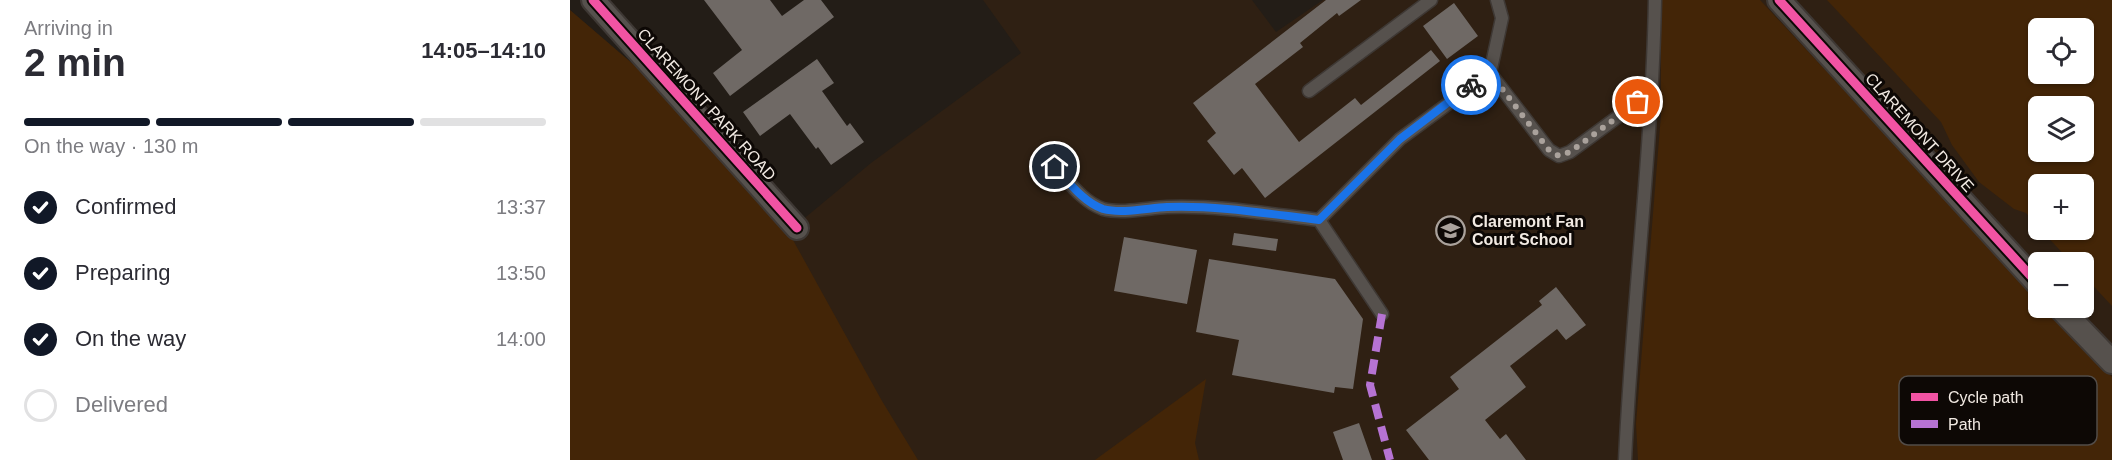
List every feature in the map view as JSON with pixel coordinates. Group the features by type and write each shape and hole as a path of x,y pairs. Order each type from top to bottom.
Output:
{"street":[{"name":"CLAREMONT PARK ROAD","path":"593,0 797,228"},
{"name":"CLAREMONT DRIVE","path":"1779,0 2028,273"},
{"path":"2070,318 2112,362"}],"lane":[{"path":"1309,91 1431,0"},
{"path":"1319,220 1400,139 1490,73 1502,18 1497,0"},
{"path":"1625,460 1628,394 1652,98 1655,0"},
{"path":"1490,73 1549,150 1559,156 1570,152 1638,102 1652,98"},
{"path":"1055,167 1080,196 1103,209 1135,210 1167,207 1221,209 1319,220 1382,314"}],"shaded area":[{"name":"Claremont Fan Court School","path":"983,0 1252,0 1276,32 1323,0 2112,0 2112,460 570,460 570,10 641,71 789,231 871,163 1021,53"},
{"path":"1661,0 1760,0 2028,287 2028,318 2056,318 2112,377 2112,460 1638,460 1636,424 1661,115"},
{"path":"1827,0 2112,0 2112,306 2094,287 2094,252 2062,252 2050,240 2094,240 2094,174 2028,174 2028,215 2014,209 1979,182 1952,145 1941,122"},
{"path":"570,10 641,71 788,231 882,401 918,460 570,460"},
{"path":"1206,379 1195,443 1199,460 1095,460"}],"building":[{"path":"704,0 770,0 782,16 804,0 821,0 834,17 730,96 713,73 742,50"},
{"path":"1326,0 1361,0 1339,16 1337,13 1300,43 1303,47 1255,84 1299,142 1355,98 1361,105 1431,50 1440,61 1265,198 1242,168 1234,175 1207,141 1216,133 1193,103"},
{"path":"1454,3 1478,36 1447,59 1423,26"},
{"path":"817,59 834,83 822,91 847,126 850,123 864,142 831,165 790,114 760,136 743,112"},
{"path":"1234,233 1278,239 1276,251 1232,245"},
{"path":"1124,237 1197,250 1187,304 1114,291"},
{"path":"1209,259 1335,279 1363,319 1353,389 1335,387 1334,393 1232,375 1239,340 1196,332"},
{"path":"1556,287 1586,325 1566,340 1557,329 1510,366 1526,387 1485,420 1500,439 1506,434 1526,460 1429,460 1406,430 1459,389 1450,377 1542,305 1539,301"},
{"path":"1359,423 1372,460 1343,460 1333,432"}],"marked path":[{"path":"1382,314 1370,385 1390,460"}],"cycle path":[{"path":"593,0 797,228"},
{"path":"1779,0 2028,273"}],"way so far":[{"path":"1471,85 1490,73 1549,150 1559,156 1570,152 1638,102"}],"place":[{"name":"Claremont Fan Court School","path":"1451,230"}],"route":[{"path":"1055,167 1080,196 1103,209 1135,210 1167,207 1221,209 1319,220 1400,139 1471,85"}]}
